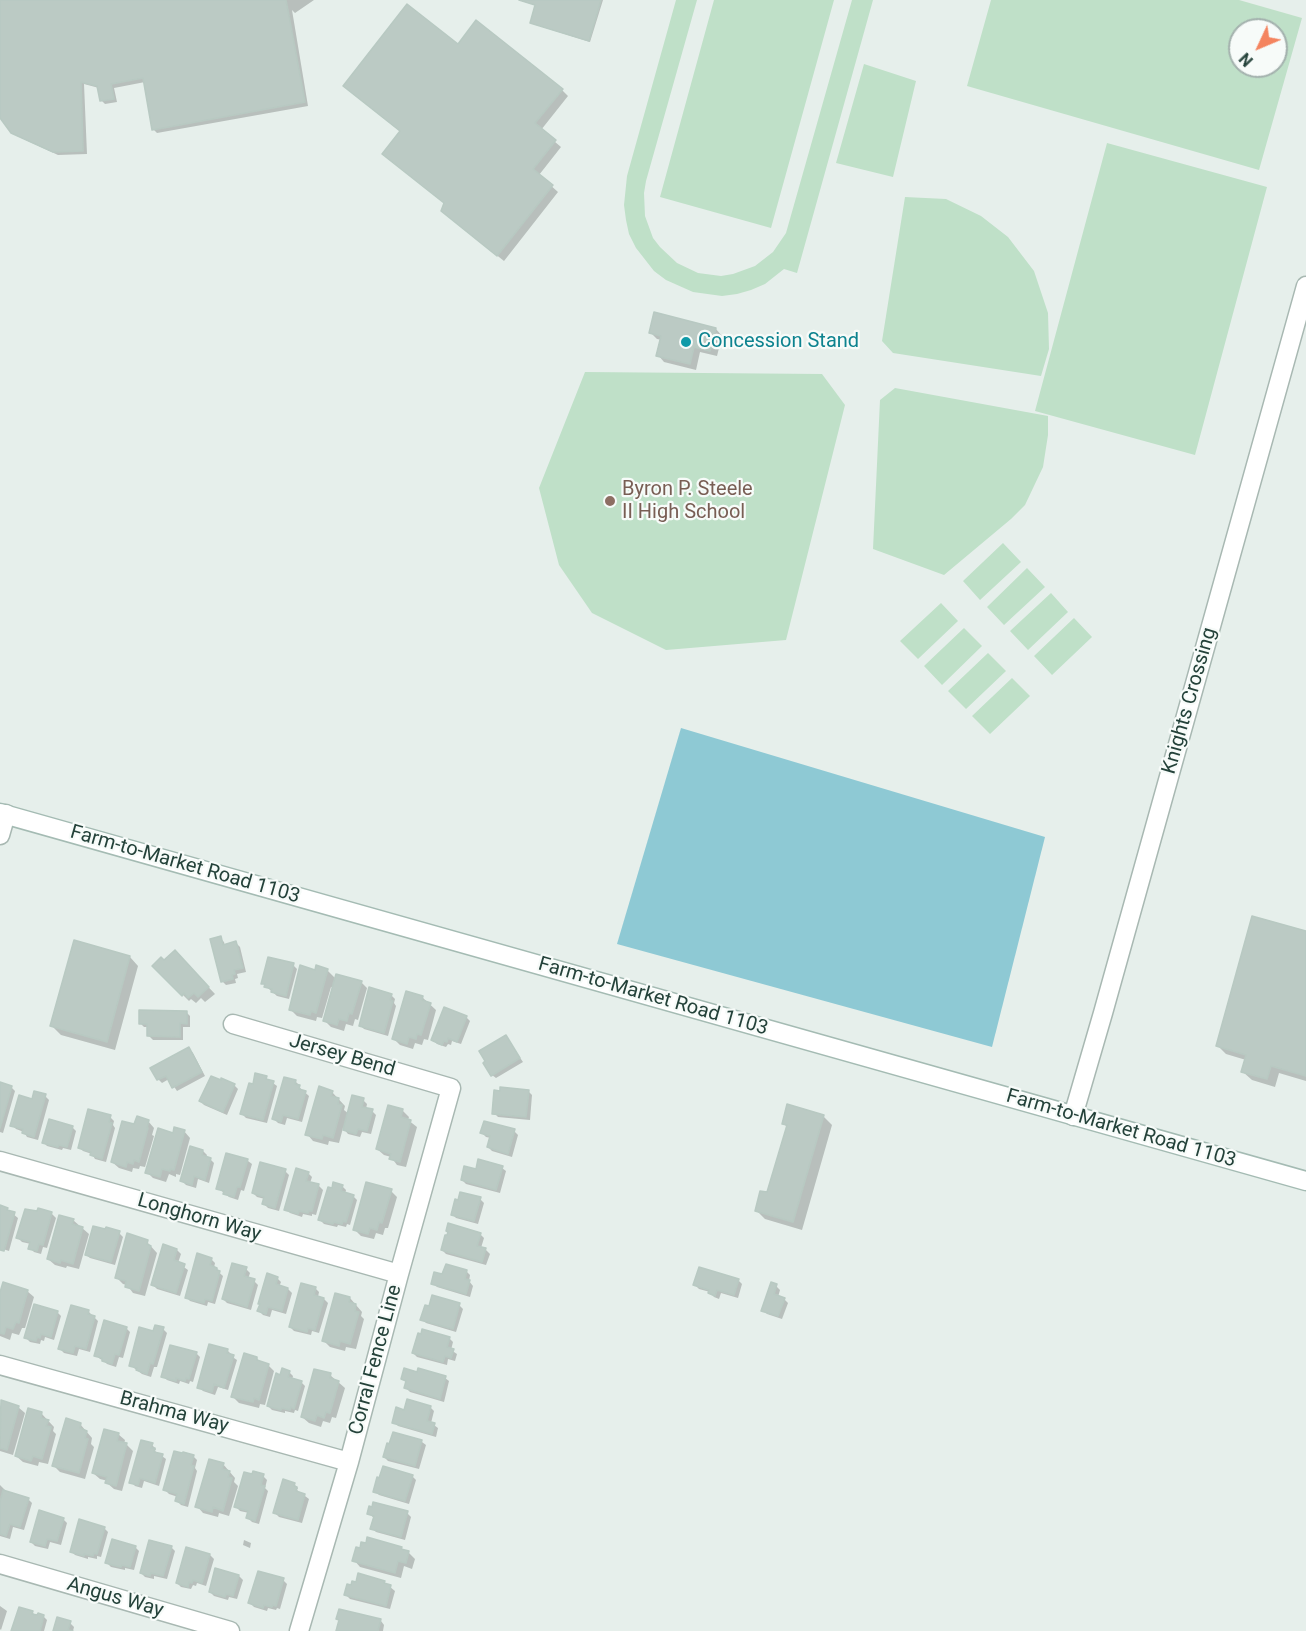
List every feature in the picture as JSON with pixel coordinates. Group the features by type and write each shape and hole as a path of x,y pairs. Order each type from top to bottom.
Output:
{"street":[{"name":"Knights Crossing","path":"1073,1116 1306,286"},
{"name":"Farm-to-Market Road 1103","path":"3,814 1306,1182"},
{"path":"0,835 3,814"},
{"name":"Jersey Bend","path":"233,1024 451,1088"},
{"name":"Corral Fence Line","path":"299,1631 349,1462 451,1088"},
{"name":"Longhorn Way","path":"0,1161 399,1274"},
{"name":"Brahma Way","path":"0,1365 349,1462"},
{"name":"Angus Way","path":"0,1564 230,1631"}],"green space":[{"path":"676,0 697,0 646,181 645,216 653,238 677,263 698,273 721,276 755,266 773,252 786,233 852,0 873,0 797,273 784,269 765,284 737,294 722,296 693,292 666,280 654,271 636,248 629,234 626,220 624,205 627,176"},
{"path":"714,0 834,0 771,228 660,197"},
{"path":"991,0 1239,0 1302,18 1288,67 1288,18 1228,18 1228,78 1285,78 1259,170 967,86"},
{"path":"864,64 916,81 893,177 836,163"},
{"path":"1107,143 1267,187 1195,455 1035,411"},
{"path":"905,197 946,199 981,216 1008,237 1034,271 1048,313 1049,349 1041,376 893,353 882,341"},
{"path":"585,372 822,374 845,405 786,640 666,650 592,613 559,565 539,488"},
{"path":"895,388 1048,416 1048,435 1043,467 1025,505 944,575 873,549 880,400"},
{"path":"1003,543 1021,562 980,600 963,581"},
{"path":"1027,568 1045,587 1004,625 987,607"},
{"path":"1051,593 1068,612 1028,650 1010,631"},
{"path":"941,603 958,621 918,659 900,641"},
{"path":"1074,618 1092,637 1052,675 1034,656"},
{"path":"964,628 982,646 942,685 924,666"},
{"path":"988,653 1006,671 966,709 948,691"},
{"path":"1012,678 1030,696 990,734 972,716"}],"water":[{"path":"681,728 1045,837 992,1047 617,944"}],"building":[{"path":"0,0 286,0 305,102 152,130 143,78 111,84 114,99 100,101 97,86 81,82 83,151 53,152 11,133 0,118"},
{"path":"519,0 601,0 589,41 530,23 535,5"},
{"path":"407,4 458,44 476,20 563,89 535,123 556,140 533,169 553,185 497,256 441,211 444,203 382,154 400,131 343,86"},
{"name":"Concession Stand","path":"654,312 716,328 710,351 694,347 690,364 656,356 661,336 649,333"},
{"path":"1252,916 1306,931 1306,1076 1271,1066 1267,1079 1241,1072 1246,1055 1216,1046"},
{"path":"221,936 223,945 236,941 243,968 234,970 233,979 221,982 210,939"},
{"path":"74,940 130,956 107,1042 50,1026"},
{"path":"175,950 209,987 198,997 194,993 188,998 184,993 182,996 152,966 161,957 164,960"},
{"path":"268,957 294,963 286,996 271,992 272,989 261,984"},
{"path":"300,965 315,970 316,965 328,969 316,1013 311,1011 310,1015 289,1010"},
{"path":"336,974 362,981 352,1014 349,1013 347,1021 339,1019 337,1025 323,1021"},
{"path":"369,987 392,994 390,1000 393,1001 384,1033 359,1026"},
{"path":"406,991 423,996 422,1000 431,1003 421,1035 417,1034 416,1039 409,1037 407,1044 392,1039"},
{"path":"444,1007 467,1016 457,1042 448,1038 447,1042 444,1041 442,1045 431,1040"},
{"path":"139,1010 187,1011 187,1024 180,1023 180,1037 147,1036 147,1024 139,1024"},
{"path":"506,1035 520,1058 491,1076 479,1051"},
{"path":"189,1047 202,1072 172,1088 166,1076 157,1080 150,1068"},
{"path":"255,1073 267,1076 266,1079 274,1081 263,1120 240,1114 249,1083 253,1084"},
{"path":"211,1076 235,1084 223,1112 199,1101"},
{"path":"284,1077 296,1080 295,1084 300,1085 299,1089 306,1091 298,1119 283,1115 281,1122 272,1119"},
{"path":"0,1082 12,1086 0,1128"},
{"path":"319,1086 333,1091 331,1096 339,1098 338,1104 342,1105 333,1138 323,1135 322,1139 305,1135"},
{"path":"500,1087 529,1090 526,1117 492,1114 494,1090 500,1091"},
{"path":"34,1091 46,1094 34,1137 22,1133 23,1129 10,1126 19,1095 32,1099"},
{"path":"352,1095 364,1098 362,1107 373,1109 367,1131 358,1129 356,1134 343,1130"},
{"path":"787,1104 824,1115 793,1222 755,1211 760,1191 767,1192 787,1125 782,1124"},
{"path":"388,1105 403,1109 401,1117 411,1120 400,1162 389,1159 391,1154 376,1149"},
{"path":"88,1109 111,1115 109,1122 112,1123 102,1159 78,1148"},
{"path":"137,1116 149,1120 139,1162 134,1160 133,1164 127,1162 126,1167 111,1162 122,1121 134,1124"},
{"path":"49,1119 73,1126 67,1147 42,1143"},
{"path":"484,1121 515,1129 508,1154 487,1147 490,1136 480,1133"},
{"path":"174,1127 185,1130 174,1170 162,1169 160,1177 145,1173 158,1128 173,1133"},
{"path":"190,1146 203,1150 202,1155 211,1158 205,1180 194,1176 192,1185 180,1181"},
{"path":"226,1153 248,1159 240,1187 237,1187 234,1197 216,1189"},
{"path":"478,1159 503,1166 496,1190 461,1180 464,1166 476,1169"},
{"path":"260,1162 286,1169 275,1208 262,1204 264,1197 252,1193"},
{"path":"296,1168 309,1172 306,1181 319,1184 312,1211 308,1213 299,1211 298,1214 284,1210"},
{"path":"333,1182 343,1185 341,1191 354,1195 346,1222 343,1221 342,1224 318,1220 328,1187 332,1188"},
{"path":"366,1182 392,1189 382,1223 379,1222 377,1230 370,1228 368,1234 353,1230"},
{"path":"460,1192 481,1197 474,1221 451,1215 455,1199 458,1200"},
{"path":"0,1205 15,1212 4,1251 0,1250"},
{"path":"38,1208 52,1212 43,1245 39,1244 37,1251 28,1249 30,1242 16,1238 25,1209 37,1211"},
{"path":"59,1215 74,1219 72,1224 83,1227 73,1264 47,1259"},
{"path":"448,1223 481,1233 477,1246 486,1248 482,1262 441,1250 448,1232 446,1231"},
{"path":"93,1226 120,1231 111,1262 85,1255"},
{"path":"127,1233 148,1240 147,1244 151,1246 139,1291 125,1287 126,1281 115,1278"},
{"path":"163,1244 177,1249 174,1260 185,1264 176,1293 151,1285"},
{"path":"197,1253 212,1258 210,1265 220,1271 212,1301 205,1299 204,1303 185,1298"},
{"path":"232,1263 247,1267 244,1276 255,1279 247,1307 222,1299"},
{"path":"446,1264 467,1270 465,1279 470,1280 466,1294 431,1284 434,1272 442,1274"},
{"path":"699,1267 739,1279 734,1295 717,1290 715,1296 708,1293 709,1290 693,1285"},
{"path":"267,1273 278,1277 276,1284 288,1288 282,1311 268,1307 266,1314 257,1311"},
{"path":"3,1282 28,1290 19,1323 16,1322 13,1329 6,1327 4,1334 0,1333 0,1292"},
{"path":"771,1282 777,1284 774,1294 785,1298 778,1316 761,1311"},
{"path":"301,1283 316,1287 314,1295 324,1298 315,1330 308,1328 307,1332 289,1327"},
{"path":"335,1293 350,1297 349,1302 356,1304 355,1311 359,1312 350,1344 340,1341 339,1346 322,1341"},
{"path":"432,1295 460,1303 453,1329 420,1320 425,1305 429,1306"},
{"path":"34,1304 58,1311 51,1337 41,1334 36,1341 24,1338"},
{"path":"71,1305 89,1310 88,1314 95,1316 86,1349 75,1346 73,1353 58,1349"},
{"path":"104,1320 127,1327 119,1355 115,1354 112,1364 94,1356"},
{"path":"155,1325 164,1327 153,1364 150,1363 147,1374 129,1366 139,1327 153,1331"},
{"path":"422,1329 450,1337 447,1347 454,1349 451,1358 445,1356 443,1362 412,1353 418,1333 421,1334"},
{"path":"209,1344 228,1349 227,1353 234,1355 224,1388 214,1384 212,1392 197,1388"},
{"path":"170,1345 197,1352 189,1379 186,1378 185,1381 161,1377"},
{"path":"244,1353 269,1364 259,1400 254,1398 253,1402 231,1397"},
{"path":"282,1368 290,1371 288,1377 302,1381 294,1409 291,1407 290,1410 267,1406 276,1373 280,1375"},
{"path":"404,1368 417,1372 418,1368 446,1376 440,1399 404,1388 406,1381 401,1379"},
{"path":"314,1369 331,1373 330,1378 339,1381 330,1413 326,1412 324,1418 317,1415 315,1421 301,1417"},
{"path":"407,1399 431,1406 427,1421 435,1423 432,1434 392,1423 396,1407 404,1410"},
{"path":"1,1400 19,1406 7,1450 0,1448"},
{"path":"28,1408 42,1412 41,1418 49,1420 46,1426 51,1427 42,1459 33,1456 31,1461 15,1456"},
{"path":"66,1418 81,1423 80,1428 87,1431 85,1438 88,1439 79,1473 52,1466"},
{"path":"104,1429 119,1433 117,1441 127,1443 116,1486 105,1483 107,1477 92,1473"},
{"path":"393,1432 422,1440 415,1466 383,1457"},
{"path":"141,1440 153,1443 151,1448 155,1448 154,1452 163,1454 155,1483 140,1478 138,1485 129,1483"},
{"path":"174,1451 194,1455 191,1465 194,1466 184,1504 175,1501 177,1494 163,1490"},
{"path":"209,1459 224,1463 222,1469 230,1471 228,1477 232,1478 223,1511 213,1507 212,1512 195,1507"},
{"path":"383,1466 413,1475 405,1501 373,1492"},
{"path":"253,1471 264,1474 261,1485 265,1486 255,1521 246,1518 248,1511 234,1507 244,1472 252,1474"},
{"path":"283,1479 295,1483 296,1491 305,1494 298,1520 273,1513"},
{"path":"3,1490 29,1498 20,1527 10,1524 6,1536 0,1534 0,1502"},
{"path":"373,1502 408,1511 401,1537 370,1529 374,1516 367,1514"},
{"path":"39,1510 64,1518 57,1541 47,1539 45,1546 30,1542"},
{"path":"79,1519 105,1527 97,1554 94,1553 93,1556 70,1552"},
{"path":"367,1537 409,1551 406,1563 398,1561 395,1573 352,1561 356,1547 360,1548 361,1542 366,1543"},
{"path":"112,1539 136,1546 130,1567 105,1563"},
{"path":"149,1540 172,1546 163,1576 140,1573"},
{"path":"186,1547 210,1554 202,1583 193,1580 192,1583 189,1582 188,1587 176,1583"},
{"path":"215,1568 239,1575 233,1596 226,1594 225,1597 209,1592"},
{"path":"258,1571 284,1578 276,1606 264,1605 263,1608 248,1603"},
{"path":"358,1573 391,1585 386,1606 344,1595 347,1584 351,1585 352,1581 356,1582"},
{"path":"19,1607 33,1611 32,1614 44,1615 40,1631 11,1631"},
{"path":"339,1609 381,1619 378,1631 336,1631"},
{"path":"57,1617 71,1621 68,1630 73,1631 53,1631"}],"place":[{"name":"Concession Stand","path":"686,342"},
{"name":"Byron P. Steele II High School","path":"610,501"}]}
